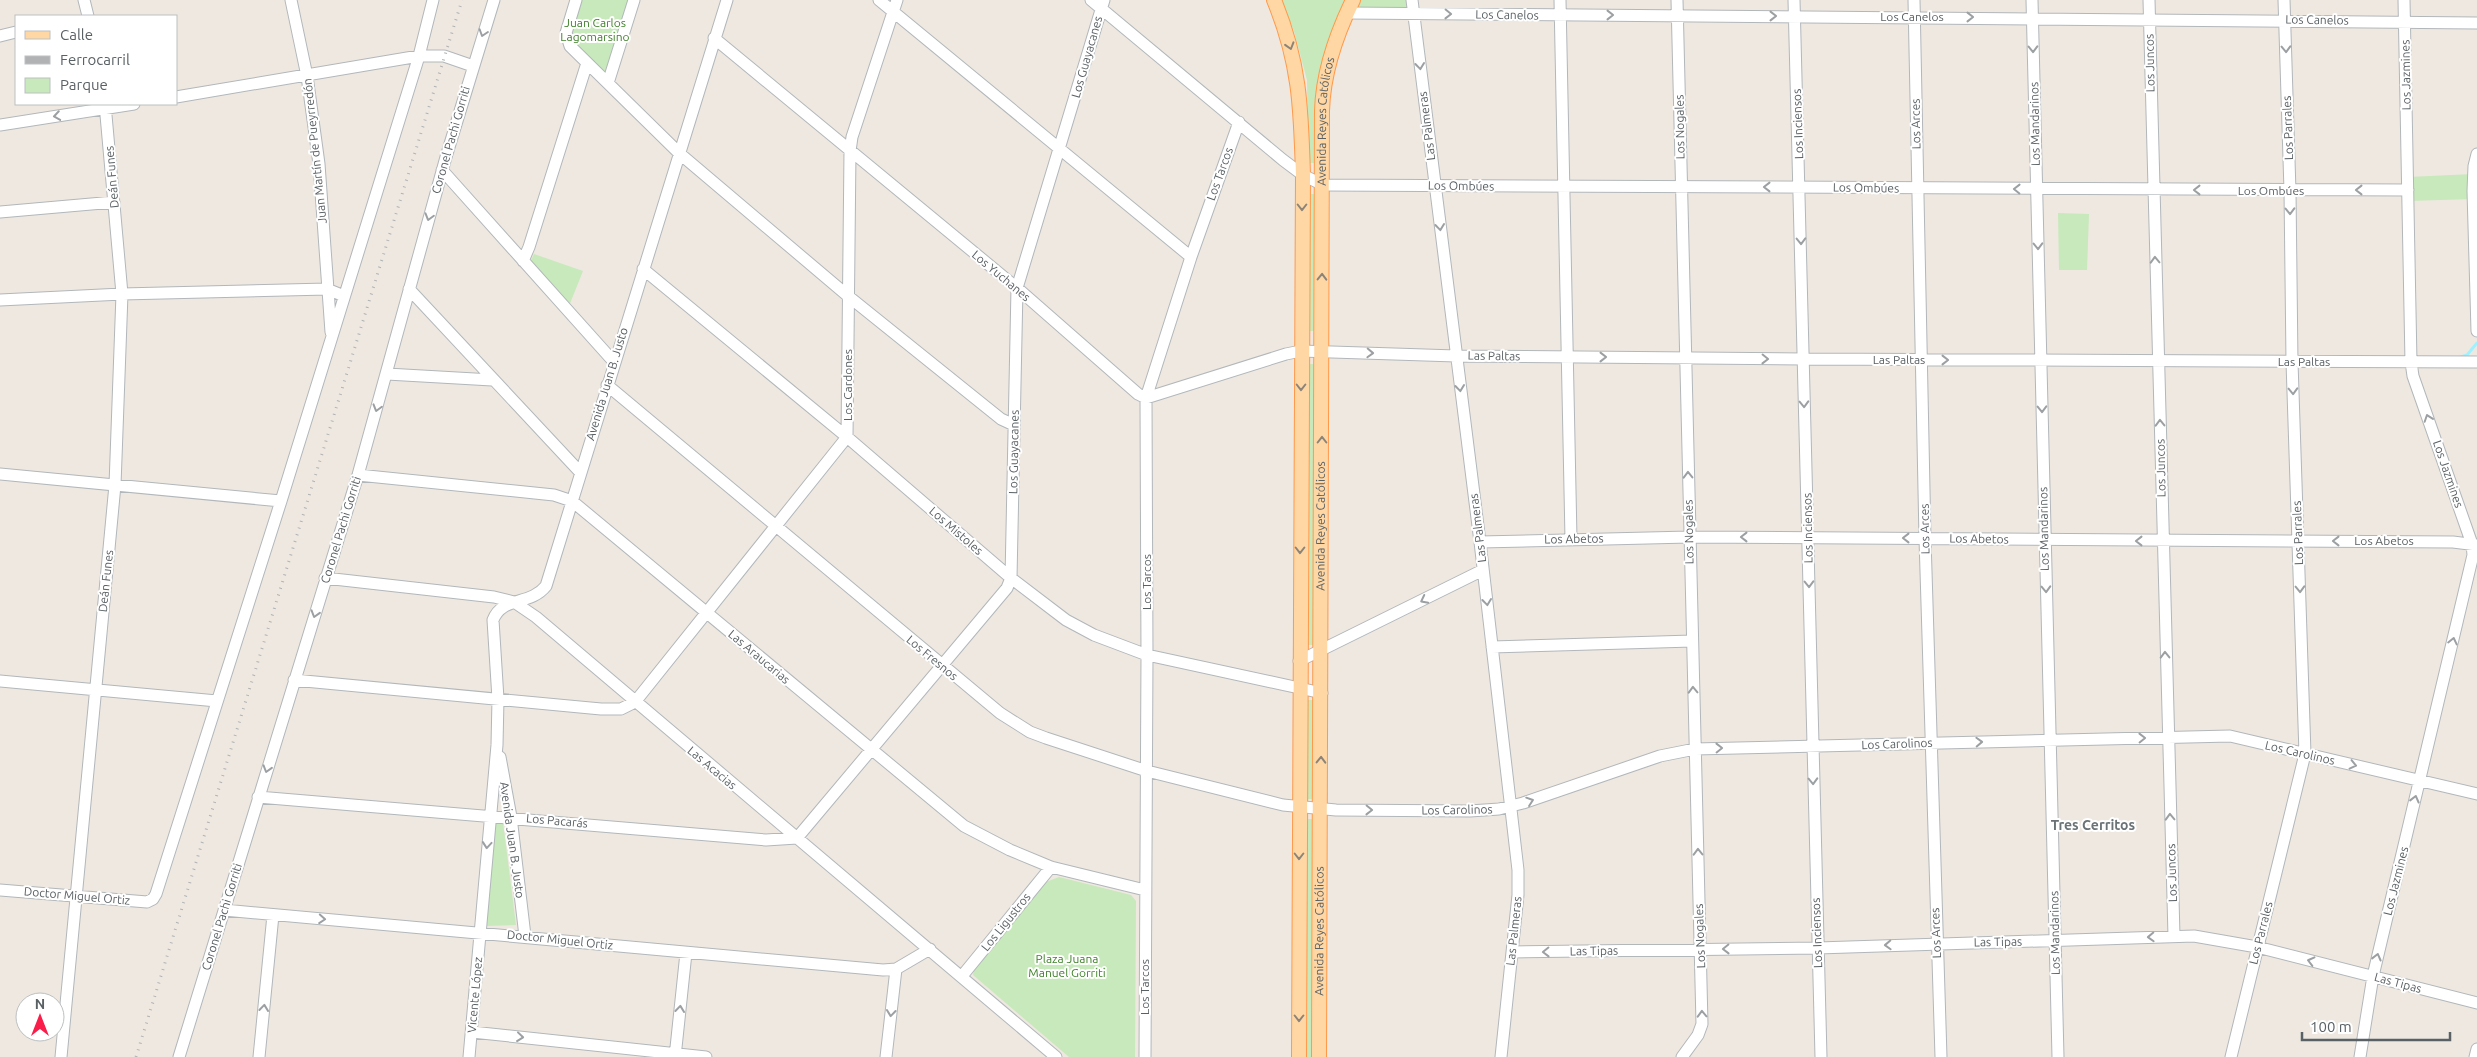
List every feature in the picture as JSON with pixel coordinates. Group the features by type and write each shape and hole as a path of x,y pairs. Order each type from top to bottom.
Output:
{"main road":[{"name":"Avenida Reyes Católicos","path":"1274,0 1286,33 1297,74 1303,175 1299,688 1299,1057"},
{"name":"Avenida Reyes Católicos","path":"1319,1057 1323,95 1328,69 1350,6"}],"street":[{"path":"84,0 87,15"},
{"name":"Juan Martín de Pueyrredón","path":"291,0 307,76 321,182 329,325 332,334"},
{"path":"0,681 217,701 419,56 433,0"},
{"name":"Coronel Pachi Gorriti","path":"179,1057 358,475 442,170 494,0"},
{"path":"576,0 566,33 570,46 678,153 848,296 1001,419 1014,426"},
{"path":"608,83 634,0"},
{"name":"Avenida Juan B. Justo","path":"480,932 497,744 498,699 493,620 496,611 504,605 530,599 540,594 546,586 678,153 727,0"},
{"path":"879,0 1191,257"},
{"name":"Los Cardones","path":"635,702 847,437 850,151 852,138 897,0"},
{"path":"1091,0 1102,4 1303,175 1323,184"},
{"name":"Las Palmeras","path":"1412,0 1480,542 1511,807 1518,884 1501,1057"},
{"path":"1560,0 1562,188 1571,539"},
{"name":"Los Nogales","path":"1677,0 1702,1024 1698,1036 1682,1057"},
{"name":"Los Inciensos","path":"1794,0 1821,1057"},
{"name":"Los Arces","path":"1914,0 1925,538 1941,1057"},
{"name":"Los Mandarinos","path":"2032,0 2058,1057"},
{"name":"Los Juncos","path":"2149,0 2167,737 2174,936"},
{"name":"Los Parrales","path":"2231,1057 2305,754 2292,362 2290,191 2284,0"},
{"name":"Los Jazmines","path":"2360,1057 2372,976 2475,544 2413,376 2411,362 2404,0"},
{"name":"Los Guayacanes","path":"1011,578 1016,288 1060,150 1102,4"},
{"name":"Los Canelos","path":"1350,6 1414,14 2477,23"},
{"path":"0,36 15,32"},
{"name":"Los Yuchanes","path":"714,38 1016,288 1138,394 1146,398"},
{"path":"178,97 419,56 444,56 473,66"},
{"path":"523,261 587,62"},
{"path":"0,125 120,105"},
{"name":"Deán Funes","path":"61,1057 74,896 116,485 122,294 105,106"},
{"name":"Los Tarcos","path":"1145,1057 1147,771 1146,398 1191,257 1239,122"},
{"path":"2477,154 2474,166 2473,191 2477,331"},
{"path":"442,170 614,362"},
{"name":"Los Ombúes","path":"1323,184 1562,188 1800,187 2036,190 2408,190"},
{"path":"0,212 114,202"},
{"name":"Los Mistoles","path":"643,269 847,437 1011,578 1079,628 1147,655 1322,693"},
{"path":"0,300 122,294 327,289 344,296"},
{"path":"409,289 580,472"},
{"path":"1146,398 1286,354 1301,351 1321,352"},
{"name":"Las Paltas","path":"1321,352 1567,357 2477,362"},
{"path":"387,374 492,380"},
{"name":"Los Fresnos","path":"607,385 1000,714 1030,732 1147,771 1299,807 1320,808"},
{"path":"0,474 281,501"},
{"name":"Las Araucarias","path":"358,475 554,495 572,501 964,826 1010,850 1051,867 1145,890"},
{"name":"Los Abetos","path":"1480,542 1689,537 2453,542 2475,544"},
{"path":"1300,661 1483,570"},
{"name":"Las Acacias","path":"326,578 494,596 514,602 536,617 1056,1057"},
{"path":"796,838 1007,588 1011,578"},
{"path":"1492,647 1692,641"},
{"path":"294,680 601,709 621,709 635,702"},
{"name":"Doctor Miguel Ortiz","path":"0,890 147,902 153,899 217,701"},
{"name":"Los Carolinos","path":"1320,808 1470,811 1511,807 1660,756 1695,749 2230,736 2477,794"},
{"name":"Avenida Juan B. Justo","path":"497,744 511,817 525,936"},
{"name":"Los Pacarás","path":"258,797 766,840 796,838"},
{"name":"Los Ligustros","path":"962,976 1051,867"},
{"name":"Doctor Miguel Ortiz","path":"224,910 525,936 686,953 883,970 896,969"},
{"path":"259,1057 273,915"},
{"name":"Vicente López","path":"469,1057 480,932"},
{"name":"Las Tipas","path":"1512,952 1818,948 2174,936 2205,937 2257,947 2477,1003"},
{"path":"886,1057 896,969 930,949"},
{"path":"675,1056 686,953"},
{"path":"472,1032 675,1056 706,1057"},
{"path":"2475,1057 2477,1049"}],"green space":[{"name":"Juan Carlos Lagomarsino","path":"576,0 634,0 608,83 570,46"},
{"path":"1281,0 1349,0 1344,9 1316,163 1308,163 1307,80 1294,31"},
{"path":"1360,0 1407,0 1408,7 1405,10 1359,9 1356,7"},
{"path":"2473,174 2473,199 2409,201 2408,177"},
{"path":"1307,194 1316,194 1316,331 1307,331"},
{"path":"2058,213 2089,214 2087,270 2059,270"},
{"path":"534,254 583,271 569,306 530,262"},
{"path":"1305,364 1316,364 1316,645 1305,645"},
{"path":"1304,700 1315,700 1315,799 1304,799"},
{"path":"1303,819 1314,819 1315,1057 1304,1057"},
{"path":"494,821 503,822 516,925 485,926"},
{"name":"Plaza Juana Manuel Gorriti","path":"1059,877 1131,895 1136,901 1135,1057 1069,1057 973,975 974,969 1046,882"}],"waterway":[{"path":"2461,357 2467,355 2477,343"}],"railway":[{"path":"136,1057 462,0"}],"district":[{"name":"Tres Cerritos","path":"2093,825"}]}
